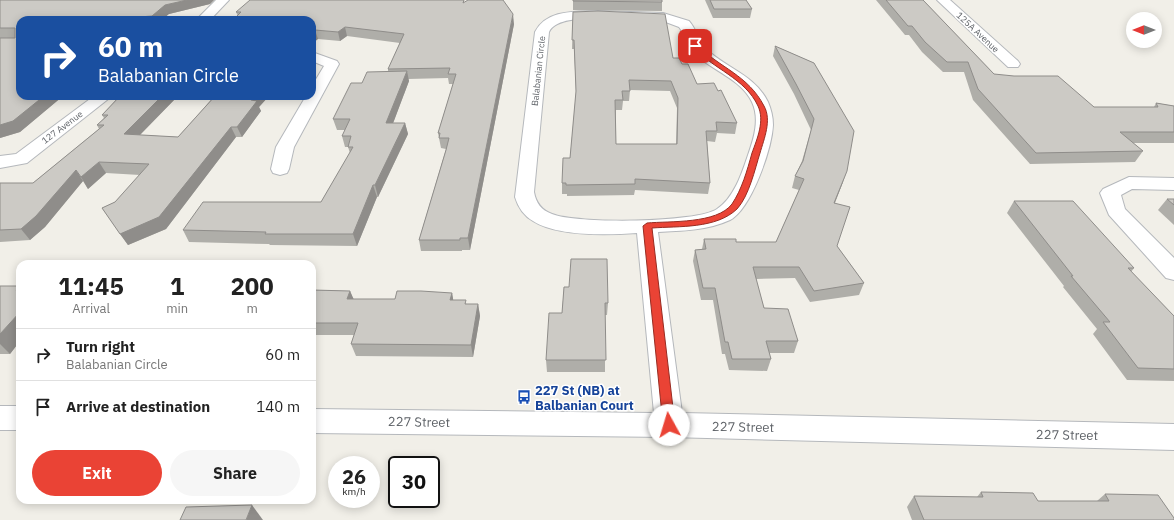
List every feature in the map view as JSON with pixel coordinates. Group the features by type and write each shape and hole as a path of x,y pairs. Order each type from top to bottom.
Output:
{"street":[{"path":"207,16 223,0"},
{"name":"125A Avenue","path":"943,0 1013,64"},
{"name":"Balabanian Circle","path":"573,16 639,16 664,17 677,20 687,28 698,50 744,82 751,89 762,107 764,129 747,183 734,207 725,214 703,222 647,226 565,225 545,220 528,207 524,192 542,32 544,27 553,20 573,16"},
{"path":"316,58 332,64 316,92"},
{"name":"127 Avenue","path":"0,162 21,159 99,100"},
{"path":"280,169 285,147 312,100"},
{"path":"1174,184 1129,183 1110,193 1116,211 1174,272"},
{"path":"647,226 669,425"},
{"path":"0,418 16,418"},
{"name":"227 Street","path":"316,421 669,425 1171,441"}],"building":[{"path":"0,0 187,0 165,5 152,16 16,16 16,100 39,100 13,121 0,125 0,38 15,38 15,28 0,28"},
{"path":"250,0 464,0 463,3 468,0 503,0 513,14 468,238 460,238 460,240 419,240 449,138 439,138 440,133 438,133 456,74 448,74 450,68 388,69 404,34 345,27 338,32 316,30 316,16 237,16 241,12 236,12"},
{"path":"662,0 662,2 573,1"},
{"path":"710,0 746,0 752,9 714,9"},
{"path":"886,0 923,0 994,74 1014,76 1058,76 1094,107 1158,107 1156,103 1174,106 1174,132 1120,132 1143,151 1036,153 978,89 968,62 947,62 925,42 912,26 908,26"},
{"path":"598,11 665,14 673,58 679,58 682,64 688,64 697,84 714,83 718,91 721,90 737,123 716,122 717,131 706,131 710,183 635,179 635,184 566,185 566,183 562,183 563,158 570,158 576,91 574,40 572,40 573,12","holes":["629,80 671,81 678,98 677,144 616,144 615,100 623,100 622,91 630,91"]},
{"path":"775,46 814,63 854,131 847,171 834,203 850,207 837,246 864,283 814,291 799,267 753,267 764,308 788,309 798,341 766,341 771,359 732,359 728,342 725,342 715,288 703,288 695,250 706,249 704,239 736,239 736,242 776,242 804,179 795,176 803,161 814,119"},
{"path":"407,71 386,123 405,123 375,185 373,185 353,234 265,234 266,232 183,230 203,202 321,202 353,147 348,147 351,136 342,136 350,119 333,119 351,83 362,83 367,72"},
{"path":"116,100 158,100 124,134 178,137 211,100 257,101 237,127 231,127 159,217 120,234 102,208 115,202 149,164 99,162 81,177 76,170 36,216 21,229 0,230 0,183 33,183 104,125 97,125 108,115 102,115"},
{"path":"1167,199 1174,199 1174,205"},
{"path":"1014,201 1073,201 1134,268 1128,268 1174,316 1174,369 1138,368 1103,322 1110,322 1071,276 1073,276"},
{"path":"571,259 607,259 608,303 605,303 606,360 546,360 549,313 562,313 564,287 569,287"},
{"path":"0,286 16,286 16,316 0,334"},
{"path":"316,290 350,291 347,299 395,299 397,291 452,293 450,300 466,300 465,304 478,304 471,345 351,344 358,323 316,323"},
{"path":"981,492 1033,493 1038,501 1109,501 1105,494 1158,495 1174,520 924,520 914,496 983,497"},
{"path":"252,505 246,520 180,520 186,507"}],"place":[{"name":"227 St (NB) at Balbanian Court","path":"524,397"}],"route":[{"path":"669,425 647,226 703,222 725,214 734,207 747,183 764,129 762,107 751,89 735,75 703,54 695,46"}]}
